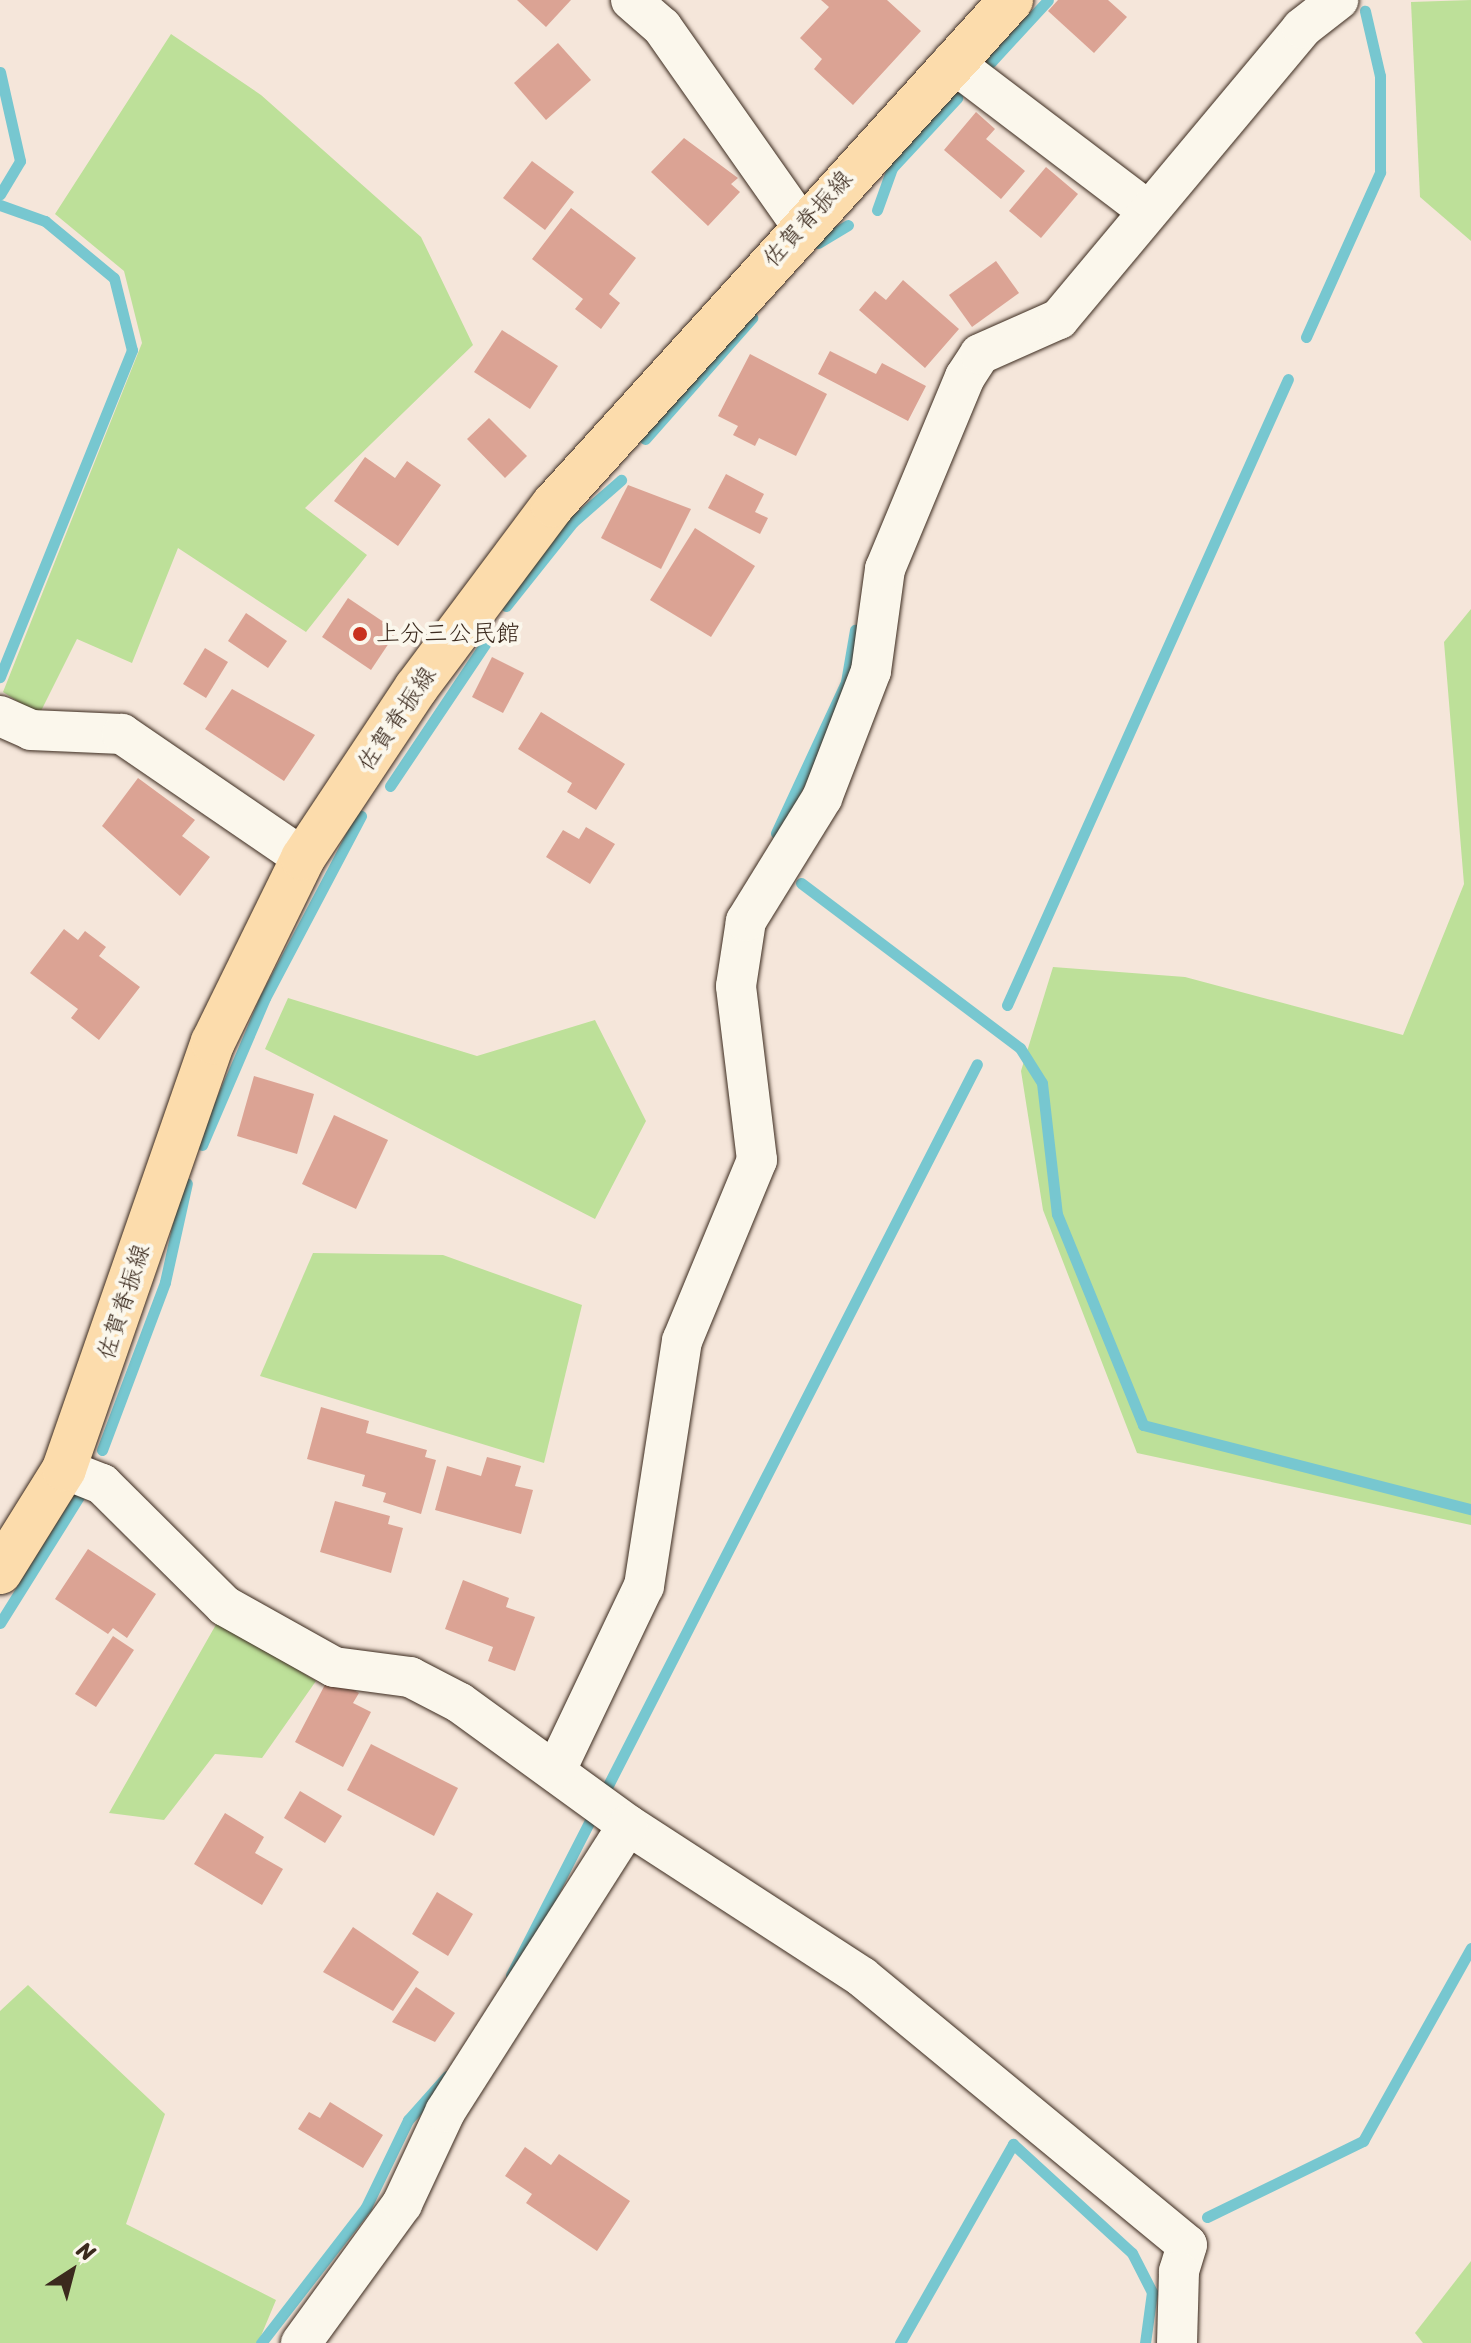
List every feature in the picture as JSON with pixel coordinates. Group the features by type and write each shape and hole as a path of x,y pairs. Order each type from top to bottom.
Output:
{"main road":[{"name":"佐賀脊振線","path":"0,1572 64,1469 213,1042 303,858 416,688 553,505 801,225 1011,0"}],"street":[{"path":"631,0 662,27 801,225"},
{"path":"569,1778 644,1586 682,1341 757,1160 736,986 746,921 822,798 871,671 885,569 965,377 980,354 1059,319 1302,28 1338,0"},
{"path":"952,62 1147,210"},
{"path":"0,716 31,730 122,734 303,858"},
{"path":"64,1469 102,1484 225,1606 334,1667 410,1677 569,1778 622,1821 862,1977 1187,2245 1179,2272 1177,2343"},
{"path":"301,2343 402,2204 445,2112 622,1821"}],"green space":[{"path":"1471,0 1471,241 1420,197 1411,2"},
{"path":"171,34 261,95 421,237 473,345 305,508 367,555 306,632 178,548 132,663 77,639 39,715 3,692 142,343 124,271 55,214"},
{"path":"1471,609 1471,1525 1137,1453 1043,1210 1021,1071 1053,967 1185,977 1403,1035 1464,884 1444,642"},
{"path":"288,998 477,1056 595,1020 646,1121 595,1219 265,1049"},
{"path":"313,1253 443,1255 582,1305 544,1463 260,1376"},
{"path":"218,1621 316,1681 262,1758 215,1754 164,1820 109,1813"},
{"path":"28,1985 165,2114 126,2224 276,2300 258,2343 0,2343 0,2011"},
{"path":"1471,2261 1471,2343 1423,2343 1415,2333"}],"building":[{"path":"517,0 571,0 546,27"},
{"path":"821,0 887,0 921,31 853,105 814,69 822,59 800,38 829,7"},
{"path":"1058,0 1108,0 1127,17 1094,53 1048,11"},
{"path":"558,43 591,80 546,120 514,83"},
{"path":"976,112 995,129 986,139 1025,171 1001,199 944,150"},
{"path":"684,138 738,178 731,184 740,192 708,226 651,172"},
{"path":"532,161 574,192 545,230 503,198"},
{"path":"1046,167 1078,194 1041,238 1009,211"},
{"path":"571,208 636,258 609,294 620,303 601,329 575,309 583,299 532,259"},
{"path":"996,261 1019,293 972,327 949,295"},
{"path":"903,280 959,329 925,368 859,310 875,291 886,300"},
{"path":"502,330 558,366 530,409 474,372"},
{"path":"830,351 876,374 882,363 926,386 908,421 818,374"},
{"path":"750,354 827,394 796,456 759,438 755,446 733,435 738,426 718,416"},
{"path":"489,418 527,456 505,478 467,439"},
{"path":"365,457 395,478 407,461 441,485 398,546 334,501"},
{"path":"726,474 764,494 755,512 768,518 760,534 708,508"},
{"path":"628,485 691,509 661,569 601,538"},
{"path":"695,528 755,566 711,637 650,600"},
{"name":"上分三公民館","path":"348,598 397,631 371,670 322,637"},
{"path":"246,613 287,641 268,668 228,641"},
{"path":"205,648 228,662 206,698 183,684"},
{"path":"492,657 524,673 503,713 472,697"},
{"path":"232,689 315,735 284,781 205,729"},
{"path":"541,712 625,764 596,810 567,792 572,783 518,749"},
{"path":"138,778 195,820 182,836 210,857 180,896 102,826"},
{"path":"586,827 615,844 590,884 546,857 563,830 579,839"},
{"path":"64,929 78,940 85,931 106,947 99,956 140,987 99,1040 71,1018 78,1009 30,973"},
{"path":"254,1076 314,1094 297,1154 237,1136"},
{"path":"334,1115 388,1140 356,1209 302,1184"},
{"path":"321,1407 369,1421 366,1433 427,1450 425,1457 436,1460 421,1514 383,1502 386,1493 362,1486 365,1475 307,1459"},
{"path":"487,1457 521,1466 515,1486 533,1490 521,1534 435,1510 447,1466 481,1476"},
{"path":"335,1501 390,1516 388,1524 403,1528 391,1573 320,1552"},
{"path":"88,1549 156,1594 127,1638 113,1628 108,1634 55,1599"},
{"path":"463,1580 509,1598 506,1607 535,1617 515,1671 488,1661 493,1647 445,1629"},
{"path":"113,1636 134,1650 96,1707 75,1694"},
{"path":"329,1677 359,1693 353,1703 371,1712 343,1767 295,1742"},
{"path":"371,1744 458,1788 434,1836 347,1790"},
{"path":"300,1791 342,1816 325,1843 284,1818"},
{"path":"225,1813 264,1837 255,1853 283,1869 262,1905 194,1864"},
{"path":"437,1892 473,1914 448,1956 412,1934"},
{"path":"353,1927 419,1972 393,2011 323,1972"},
{"path":"416,1987 455,2013 435,2042 392,2022"},
{"path":"330,2102 383,2135 363,2168 298,2129 309,2112 320,2118"},
{"path":"525,2147 551,2165 559,2154 630,2201 597,2251 526,2203 532,2194 505,2176"}],"waterway":[{"path":"991,62 1048,0"},
{"path":"1306,337 1380,172 1380,76 1365,11"},
{"path":"0,72 20,161 0,194"},
{"path":"877,210 892,168 957,98"},
{"path":"0,205 45,221 114,278 132,350 0,677"},
{"path":"818,243 848,225"},
{"path":"645,439 752,318"},
{"path":"1007,1005 1288,379"},
{"path":"506,606 573,522 621,480"},
{"path":"776,833 846,682 855,630"},
{"path":"390,786 485,644"},
{"path":"202,1145 265,998 361,816"},
{"path":"801,883 1020,1048 1042,1083 1057,1214 1143,1425 1471,1509"},
{"path":"511,1975 977,1064"},
{"path":"102,1450 165,1282 187,1183"},
{"path":"0,1623 80,1495"},
{"path":"1207,2217 1363,2141 1471,1948"},
{"path":"261,2343 366,2207 408,2120 447,2076"},
{"path":"900,2343 1013,2144 1132,2253 1152,2292 1145,2343"}],"place":[{"name":"上分三公民館","path":"360,634"}]}
